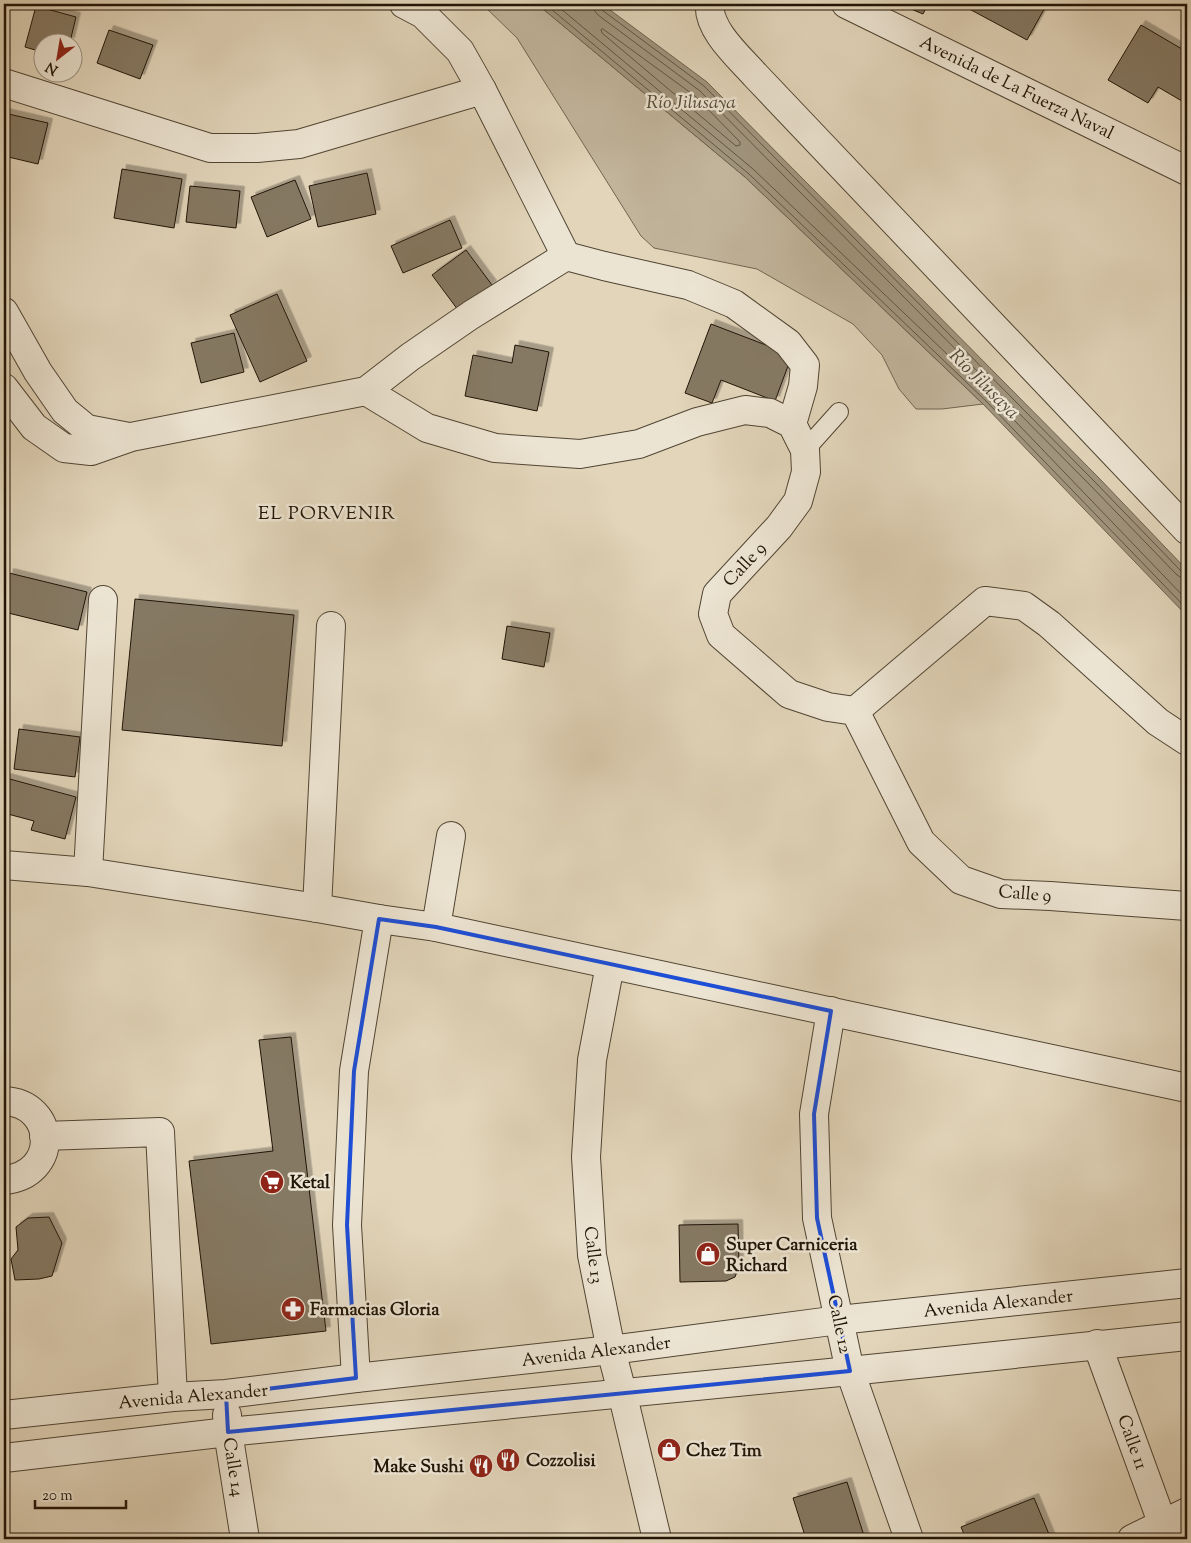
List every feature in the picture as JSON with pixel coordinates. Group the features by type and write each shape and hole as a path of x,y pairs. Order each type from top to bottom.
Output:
{"street":[{"path":"404,4 423,14 460,51 482,90 566,256"},
{"path":"710,4 709,13 720,36 755,75 1187,530"},
{"name":"Avenida de La Fuerza Naval","path":"846,4 1187,171"},
{"path":"4,83 210,148 257,148 299,144 482,90"},
{"path":"4,388 34,427 64,448 91,451 131,437 366,391 410,357 471,315 566,256 688,285 734,304 788,343 805,365 803,386 792,424 770,413 745,410 697,422 639,444 580,454 495,448 427,428 366,391"},
{"path":"4,312 38,372 66,411 87,429 131,437"},
{"name":"Calle 9","path":"792,424 805,450 806,472 798,500 779,527 717,594 713,614 721,636 789,694 828,707 855,711 921,842 961,880 1001,894 1187,906"},
{"path":"88,872 103,600"},
{"path":"855,711 985,601 1024,606 1049,624 1158,722 1187,741"},
{"path":"317,908 331,626"},
{"path":"436,927 451,836"},
{"path":"4,865 88,872 317,908 379,920 436,927 1187,1088"},
{"path":"356,1378 346,1225 354,1072 379,920"},
{"name":"Calle 13","path":"610,965 592,1060 586,1157 592,1255 610,1350 622,1392 657,1539"},
{"name":"Calle 12","path":"831,1011 814,1114 817,1218 850,1371 909,1539"},
{"path":"4,1101 24,1106 34,1114 42,1124 44,1136 44,1150 39,1162 24,1175 4,1180"},
{"path":"44,1136 160,1132 173,1397"},
{"name":"Avenida Alexander","path":"4,1415 173,1397 226,1394 610,1350 839,1320 1187,1283"},
{"path":"4,1458 228,1432 1187,1336"},
{"name":"Calle 11","path":"1097,1344 1167,1532"},
{"name":"Calle 14","path":"226,1394 228,1432 245,1539"},
{"path":"1132,1539 1167,1532 1187,1512"}],"lane":[{"path":"805,450 839,412"}],"highlighted area":[{"path":"379,919 436,927 831,1011 814,1114 817,1218 850,1371 228,1432 226,1394 356,1378 347,1225 354,1071"}],"shaded area":[{"path":"482,4 537,4 745,177 983,404 942,409 916,409 899,389 882,355 853,324 757,269 654,248 641,236 517,38"}],"water":[{"name":"Río Jilusaya","path":"537,4 602,4 707,82 1098,477 1187,570 1187,616 983,404 745,177"}],"building":[{"path":"899,4 928,4 923,14"},
{"path":"960,4 1047,4 1027,40"},
{"path":"36,6 76,17 72,32 32,32 32,49 25,47"},
{"path":"1141,25 1187,52 1187,104 1158,87 1148,103 1108,80"},
{"path":"109,30 153,45 140,79 97,63"},
{"path":"4,113 48,123 38,164 4,156"},
{"path":"122,169 182,179 174,228 114,218"},
{"path":"367,173 376,214 318,227 309,186"},
{"path":"295,180 311,219 267,237 251,197"},
{"path":"190,186 240,191 236,228 186,222"},
{"path":"450,220 462,248 403,273 391,246"},
{"path":"466,250 492,285 458,310 432,275"},
{"path":"277,294 307,361 260,382 230,315"},
{"path":"711,324 792,355 775,401 721,380 712,403 685,393"},
{"path":"234,333 244,372 201,383 191,343"},
{"path":"515,345 549,352 537,411 465,396 473,355 512,363"},
{"path":"9,573 87,592 78,630 4,612 4,597"},
{"path":"135,599 294,615 282,746 122,730"},
{"path":"507,626 550,633 544,667 502,659"},
{"path":"19,729 80,737 75,777 14,769"},
{"path":"6,778 76,797 65,839 31,830 34,821 4,813"},
{"path":"291,1037 326,1331 211,1344 189,1161 273,1151 259,1040"},
{"path":"49,1217 62,1243 52,1276 39,1279 15,1280 11,1259 18,1250 16,1227 28,1218"},
{"path":"738,1224 739,1266 735,1277 726,1281 680,1282 679,1225"},
{"path":"847,1482 865,1539 806,1539 793,1498"},
{"path":"1034,1498 1051,1539 966,1539 961,1527"}],"place":[{"name":"Ketal","path":"272,1182"},
{"name":"Super Carniceria Richard","path":"708,1254"},
{"name":"Farmacias Gloria","path":"293,1309"},
{"name":"Chez Tim","path":"669,1450"},
{"name":"Cozzolisi","path":"508,1460"},
{"name":"Make Sushi","path":"481,1466"}],"district":[{"name":"EL PORVENIR","path":"327,512"}]}
